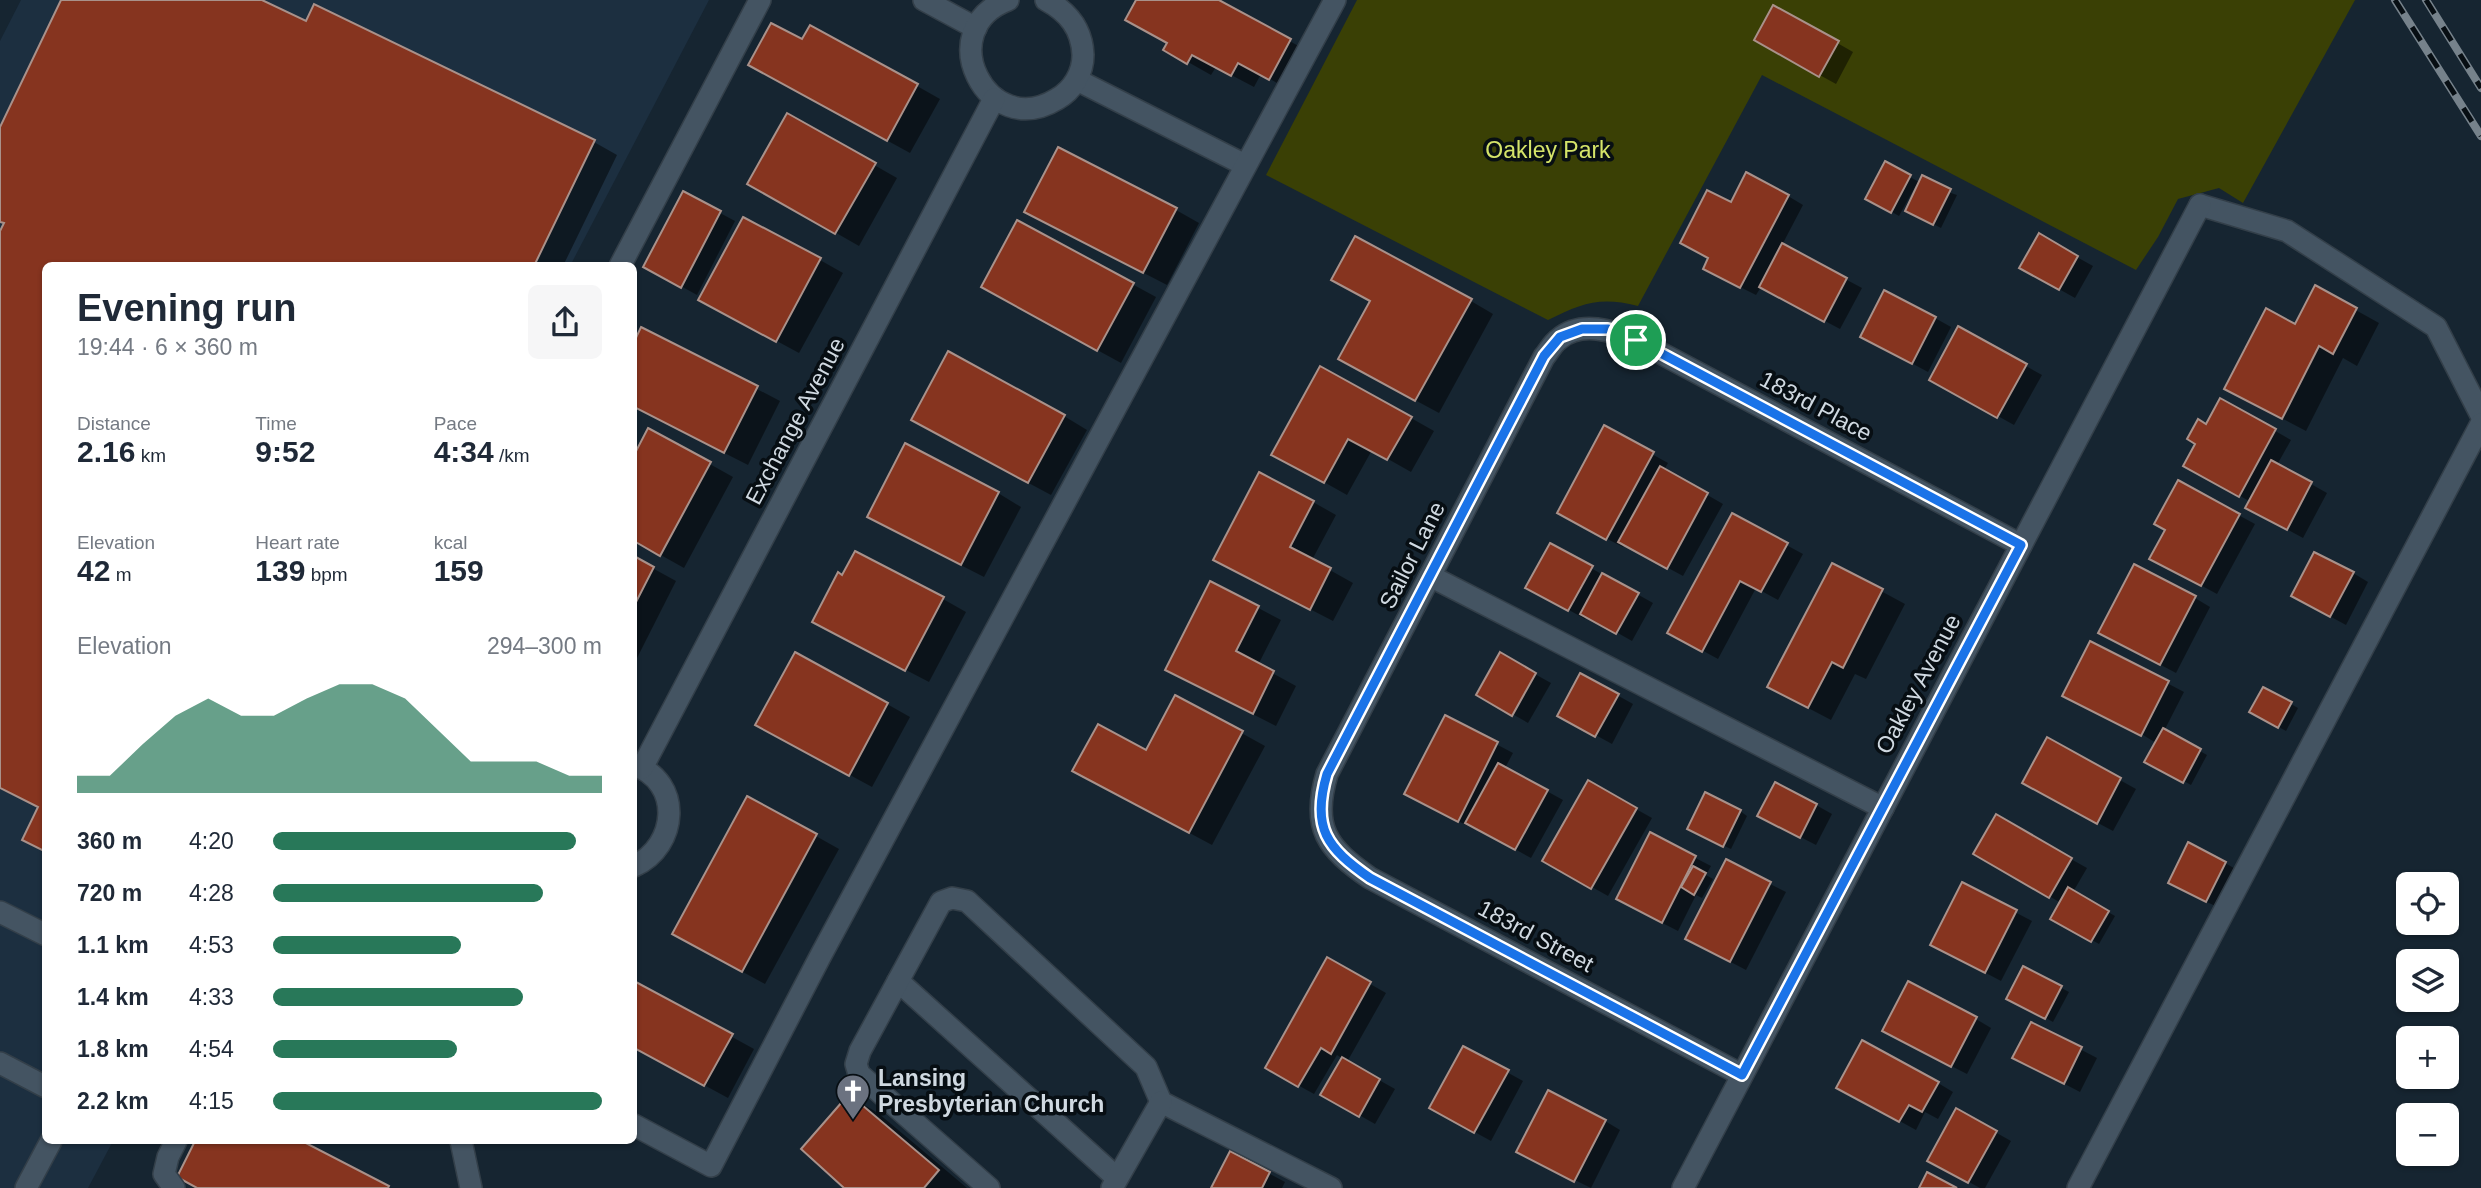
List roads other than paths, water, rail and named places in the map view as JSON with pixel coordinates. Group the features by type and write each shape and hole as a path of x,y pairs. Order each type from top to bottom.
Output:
{"street":[{"path":"622,262 761,0"},
{"path":"924,0 976,28"},
{"path":"1008,0 985,14 976,28 971,43 973,67 983,88 995,99 1012,107 1030,109 1049,104 1065,95 1077,80 1083,61 1083,43 1076,25 1063,10 1046,0"},
{"path":"637,1127 711,1166 821,955 1335,0"},
{"path":"1077,80 1245,165"},
{"name":"Exchange Avenue","path":"637,865 658,849 667,832 669,814 666,796 656,780 638,767 995,99"},
{"name":"Oakley Avenue","path":"1683,1188 2200,205 2287,231 2436,327 2481,415"},
{"name":"183rd Place","path":"1582,329 1608,329 1636,340 2021,545"},
{"name":"Sailor Lane","path":"1323,825 1320,797 1327,774 1544,356 1560,337 1582,329"},
{"path":"2078,1188 2481,424"},
{"path":"1430,576 1883,808"},
{"name":"183rd Street","path":"1323,825 1331,845 1346,861 1370,878 1742,1075"},
{"path":"989,1188 859,1074 856,1064 860,1051 941,902 952,898 967,901 1146,1067 1161,1102 1331,1188"},
{"path":"0,912 42,933"},
{"path":"898,981 1115,1183 1161,1102"},
{"path":"0,1063 42,1085"},
{"path":"26,1188 49,1144"},
{"path":"174,1144 167,1157 164,1174 174,1188"},
{"path":"461,1144 471,1188"}],"railway":[{"path":"2395,0 2481,136"},
{"path":"2426,0 2481,88"}],"place":[{"name":"Lansing Presbyterian Church","path":"853,1121"}],"park label":[{"name":"Oakley Park","path":"1548,150"}]}
